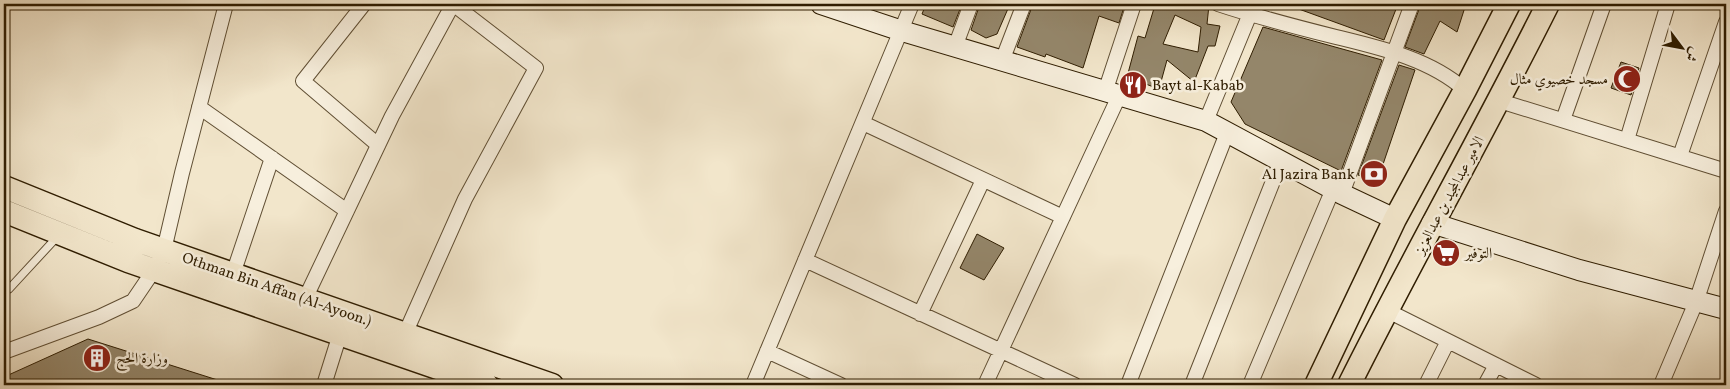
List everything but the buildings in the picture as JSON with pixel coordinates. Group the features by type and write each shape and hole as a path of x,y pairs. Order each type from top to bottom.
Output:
{"main road":[{"path":"1316,385 1395,219 1509,4"},
{"name":"الامير عبدالمجيد بن عبدالعزيز","path":"1349,385 1432,223 1500,101 1548,4"},
{"name":"Othman Bin Affan (Al-Ayoon.)","path":"4,187 159,260 340,334 487,385"},
{"name":"Othman Bin Affan (Al-Ayoon.)","path":"4,211 60,234 159,260 233,274 552,385"},
{"path":"1342,331 1370,344"}],"street":[{"path":"4,352 99,317 133,301 159,260 226,4"},
{"path":"364,4 304,81 378,145"},
{"path":"305,299 378,145 453,4 536,68 466,199 405,334"},
{"path":"821,4 902,31 1206,122 1395,219"},
{"path":"753,385 912,4"},
{"path":"955,47 971,4"},
{"path":"1002,61 1024,4"},
{"path":"985,385 1063,217 1112,94 1134,4"},
{"path":"1218,4 1251,9 1395,52 1448,76 1465,90"},
{"path":"1250,385 1338,191 1395,52 1412,4"},
{"path":"1563,120 1604,4"},
{"path":"1627,140 1668,4"},
{"path":"1206,122 1251,9"},
{"path":"1680,156 1726,22"},
{"path":"1500,101 1726,170"},
{"path":"199,107 347,211"},
{"path":"863,123 1063,217"},
{"path":"1128,385 1228,133"},
{"path":"233,274 272,158"},
{"path":"1192,385 1281,161"},
{"path":"920,314 983,180"},
{"path":"1662,385 1696,302 1726,211"},
{"path":"1432,223 1579,270 1726,309"},
{"path":"806,260 1075,385"},
{"path":"1388,311 1536,385"},
{"path":"324,385 340,334"},
{"path":"1426,385 1448,341"},
{"path":"767,351 841,385"},
{"path":"1485,385 1496,365"}],"lane":[{"path":"4,290 9,289 60,234"}],"place":[{"name":"مسجد خصيوي مثال","path":"1627,79"},
{"name":"Bayt al-Kabab","path":"1133,85"},
{"name":"Al Jazira Bank","path":"1374,174"},
{"name":"التوفير","path":"1446,253"},
{"name":"وزارة الحج","path":"97,358"}]}
